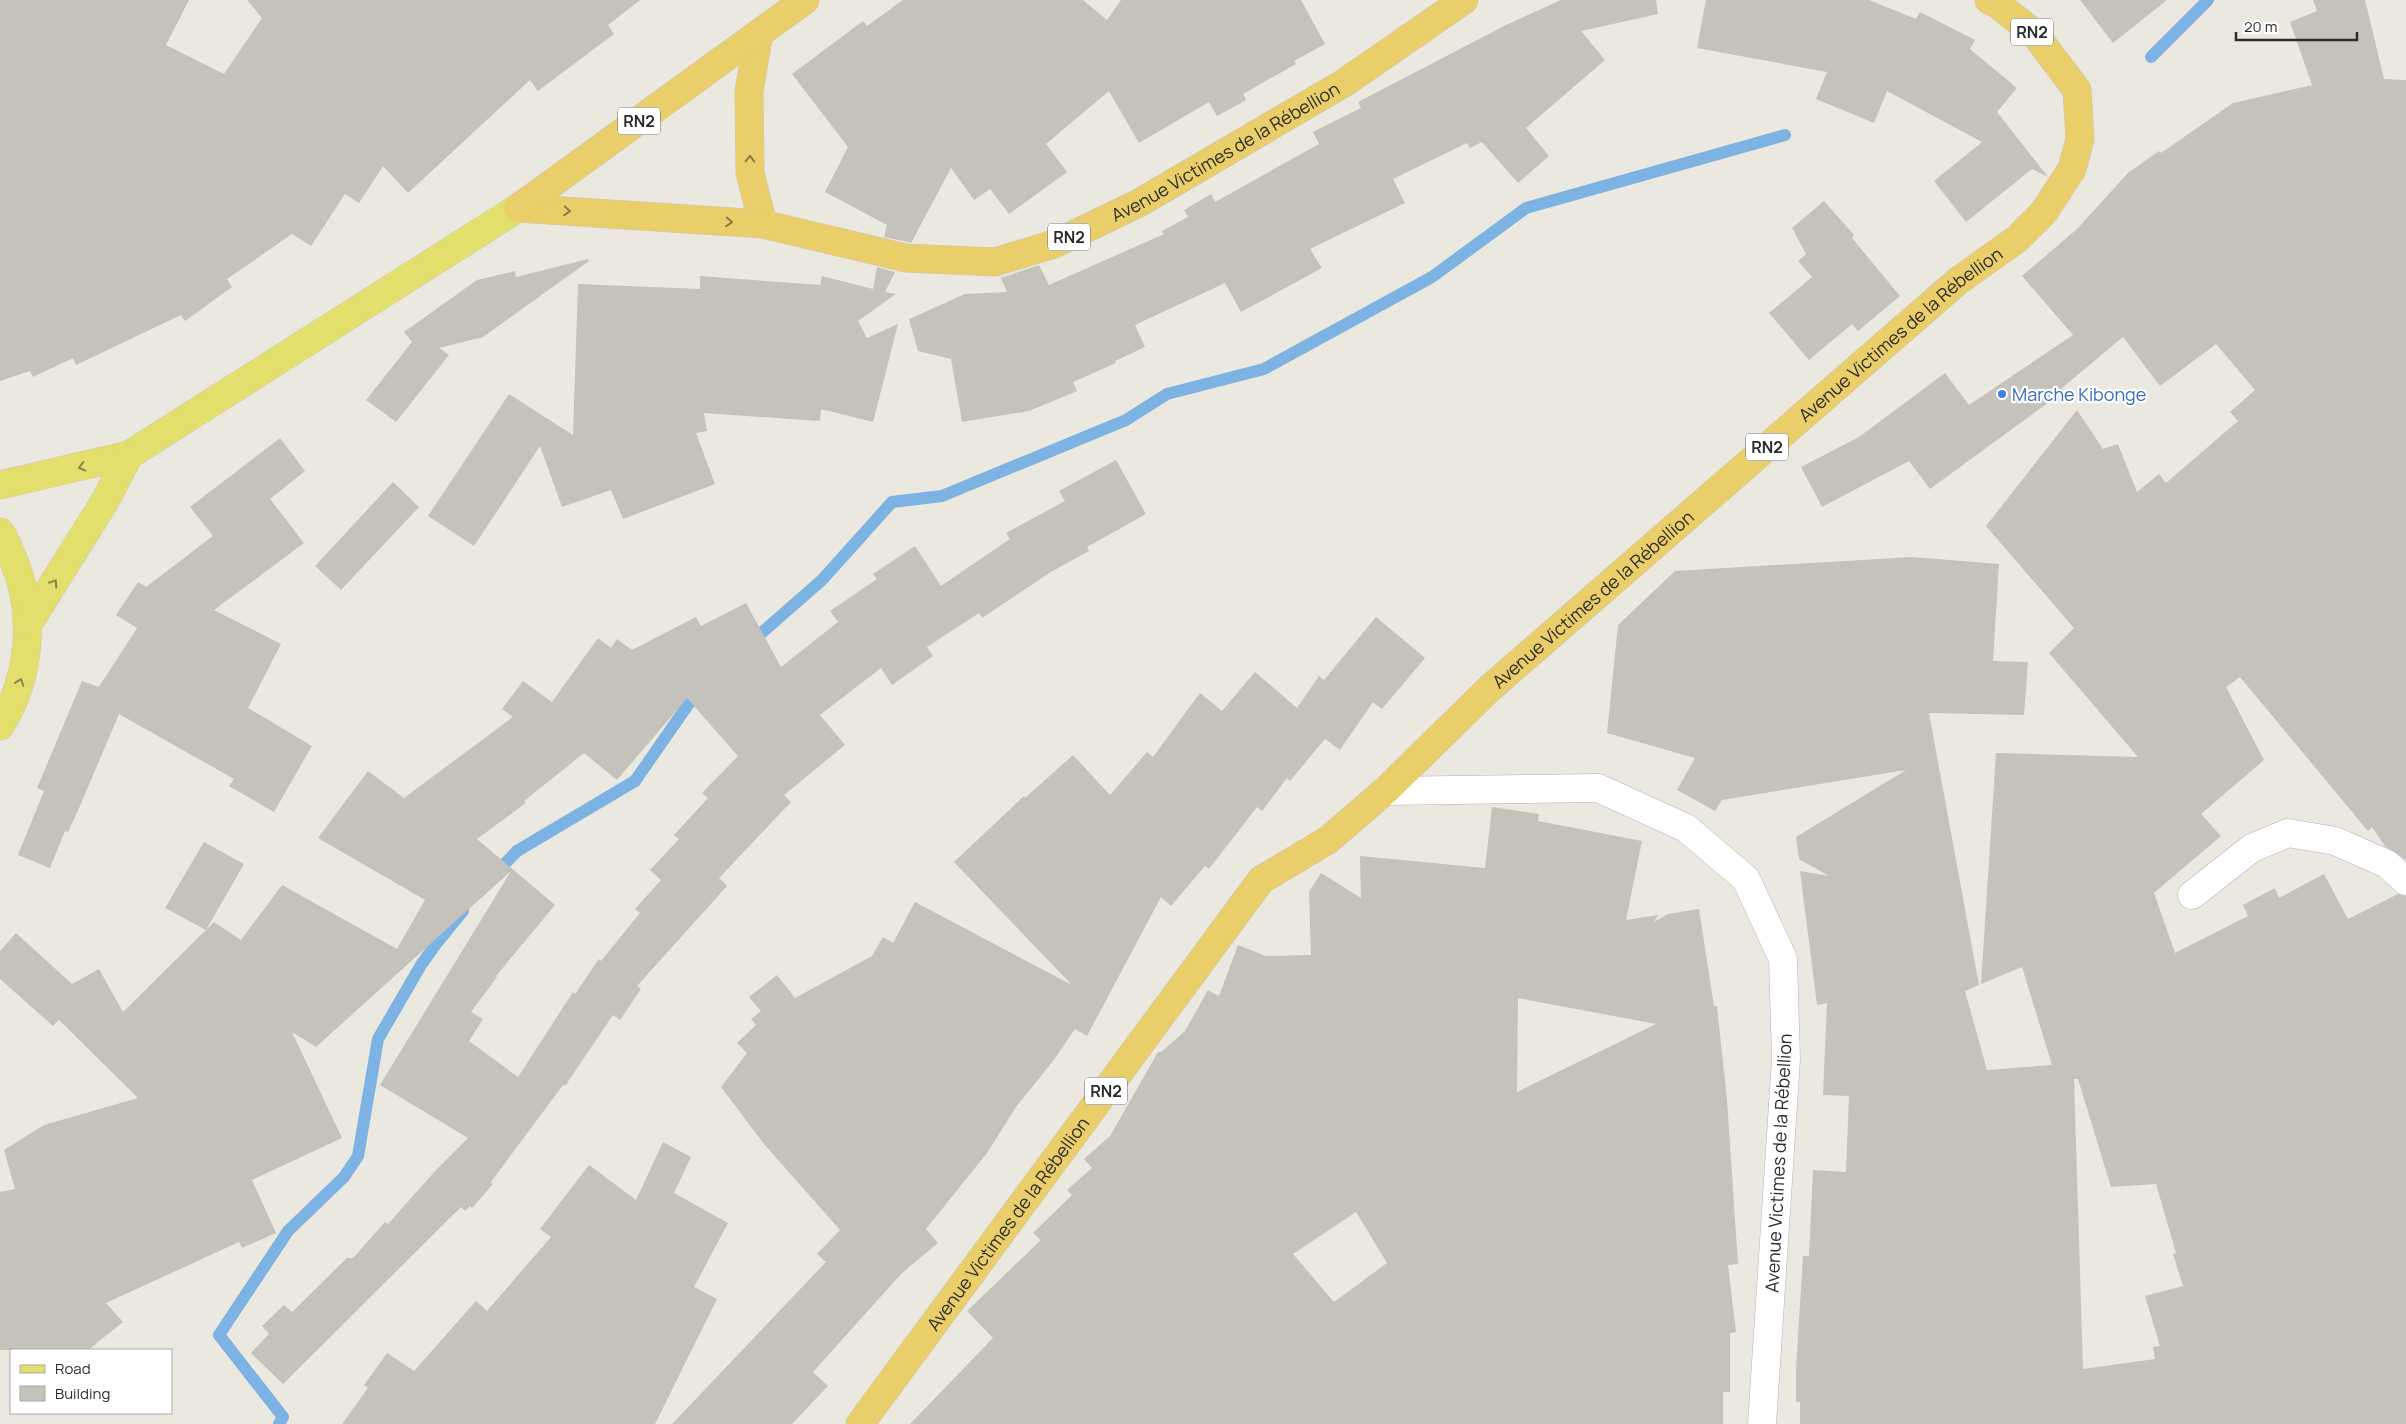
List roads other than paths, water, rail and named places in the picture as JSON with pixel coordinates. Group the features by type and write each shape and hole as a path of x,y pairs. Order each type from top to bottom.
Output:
{"highway":[{"name":"RN2","path":"518,208 805,0"},
{"name":"Avenue Victimes de la Rébellion","path":"518,208 763,224 906,258 994,262 1054,244 1139,203 1344,82 1464,0"},
{"name":"Avenue Victimes de la Rébellion","path":"860,1424 1261,880 1328,840 1385,791 1489,689 1958,281 2017,239 2044,212 2072,169 2080,139 2077,90 2034,33 1997,4 1989,0"},
{"path":"759,33 749,91 750,173 763,224"}],"main road":[{"path":"0,485 129,456 518,208"},
{"path":"28,624 105,500 129,456"},
{"path":"0,532 22,579 28,624 24,669 9,712 0,726"}],"street":[{"name":"Avenue Victimes de la Rébellion","path":"1385,791 1598,788 1686,828 1746,879 1783,959 1786,1049 1762,1424"},
{"path":"2192,895 2252,848 2288,833 2335,841 2387,864 2406,881"}],"waterway":[{"path":"2151,57 2208,0"},
{"path":"749,644 822,580 892,502 942,496 1126,420 1167,394 1264,369 1432,277 1526,208 1785,135"},
{"path":"494,875 517,851 635,781 699,689"},
{"path":"279,1424 283,1417 219,1335 288,1231 344,1177 358,1156 378,1039 421,965 463,911"}],"place":[{"name":"Marche Kibonge","path":"2002,394"}]}
